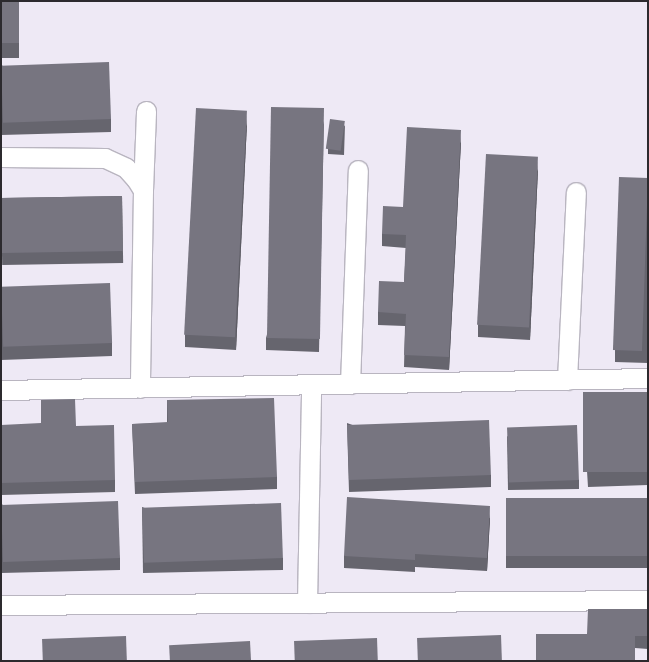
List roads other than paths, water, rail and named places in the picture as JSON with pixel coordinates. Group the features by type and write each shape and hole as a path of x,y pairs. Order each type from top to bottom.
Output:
{"lane":[{"path":"140,388 143,190 146,111"},
{"path":"1,157 105,158 126,168 143,190"},
{"path":"350,384 358,170"},
{"path":"567,380 576,192"},
{"path":"1,390 648,378"},
{"path":"307,603 311,384"},
{"path":"1,605 648,600"}]}
